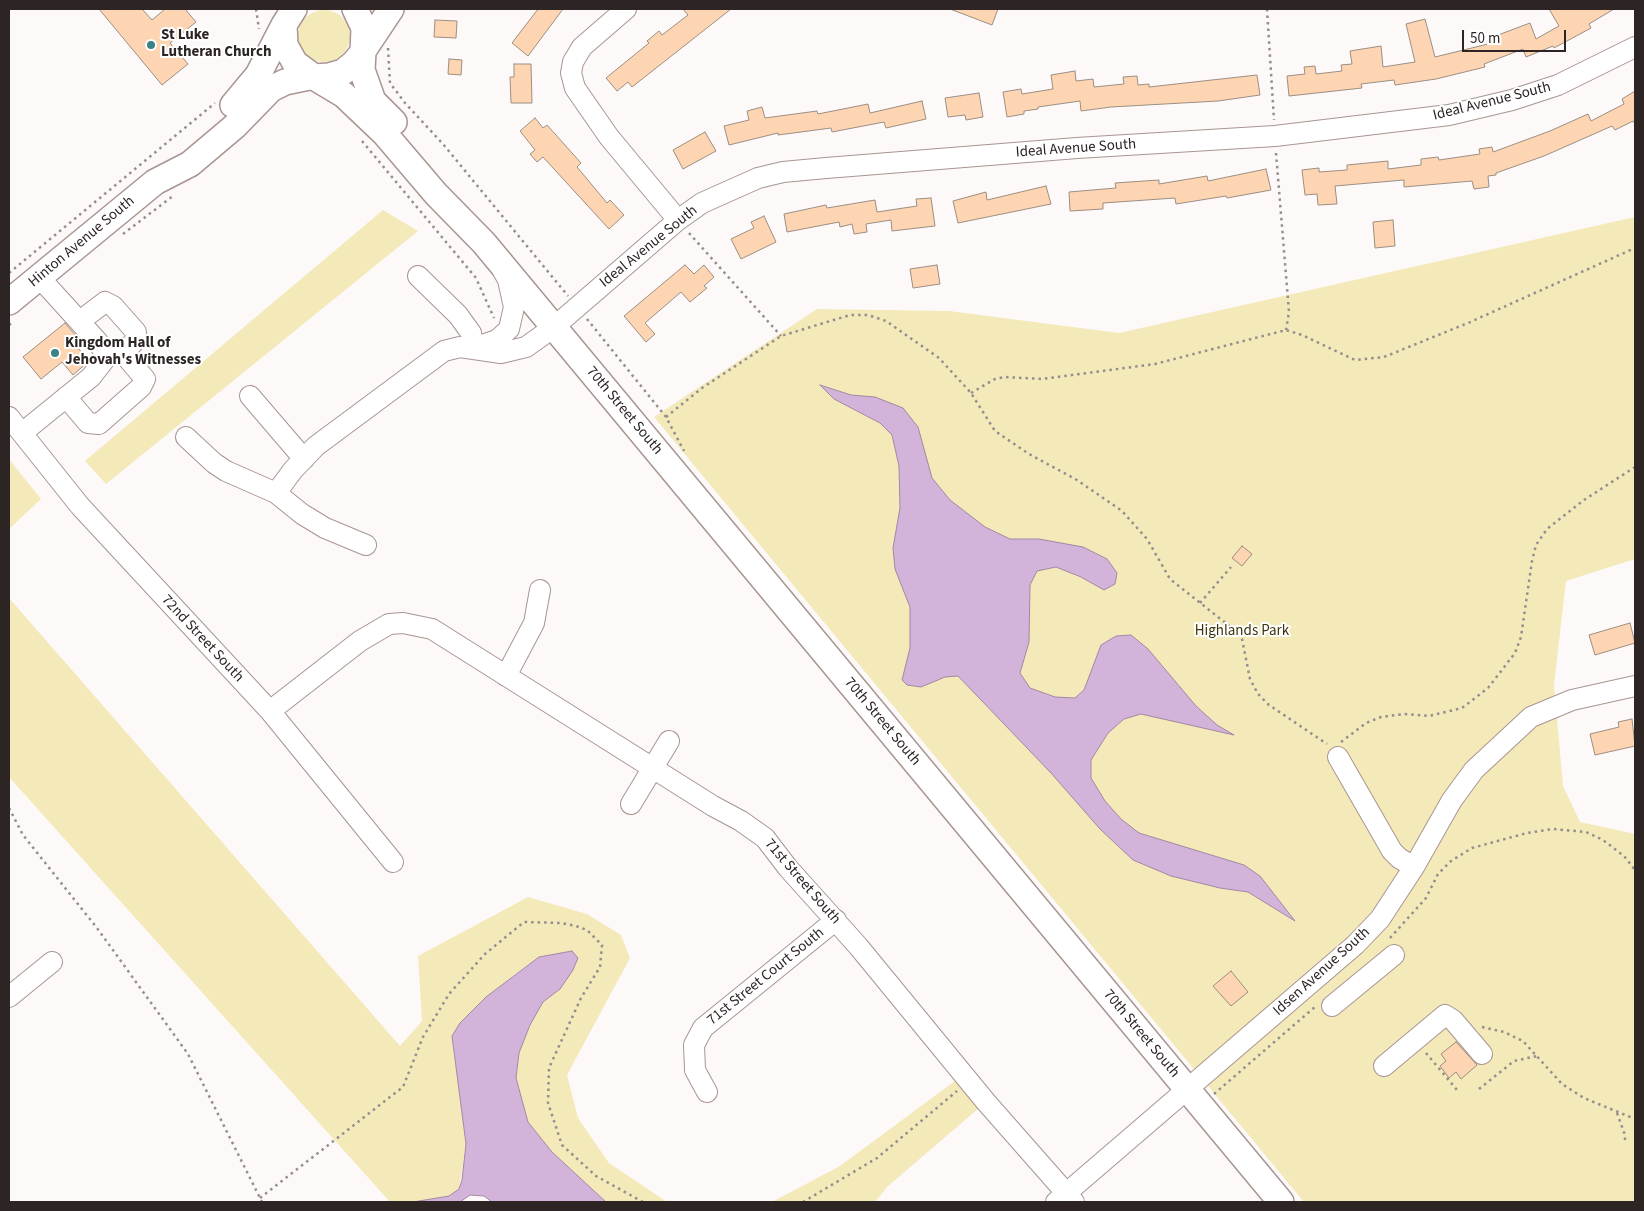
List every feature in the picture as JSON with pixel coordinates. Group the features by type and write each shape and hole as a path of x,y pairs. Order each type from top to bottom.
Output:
{"main road":[{"name":"70th Street South","path":"355,9 364,28 362,70 373,101 449,182 490,250"},
{"path":"363,52 391,9"},
{"name":"70th Street South","path":"286,17 284,39 290,57 298,66 344,95 384,133 436,194 490,250 1194,1084 1281,1202"},
{"name":"Hinton Avenue South","path":"165,188 180,151 228,110 250,86 266,62 286,17"},
{"name":"Hinton Avenue South","path":"12,311 39,277 165,188 235,126 271,89 285,82 314,76 329,76 343,72 363,52"}],"street":[{"path":"626,9 582,47 573,62 571,72 575,88 609,137 678,220"},
{"name":"Ideal Avenue South","path":"474,348 500,353 526,348 554,327 678,220 702,203 758,178 783,172 1078,148 1275,136 1449,115 1503,102 1558,85 1635,47"},
{"path":"276,493 316,446 444,351 460,347 474,348 497,340 509,329 514,307 508,280 490,250"},
{"path":"418,276 458,315 472,333 474,348"},
{"path":"39,277 80,321 145,379 141,387 99,424 88,423 66,397"},
{"path":"22,433 92,377 105,358 136,341 136,332 113,306 105,302 80,321"},
{"path":"250,396 304,459"},
{"name":"72nd Street South","path":"9,417 80,506 229,669 270,710 394,862"},
{"path":"186,437 214,463 226,471 276,493 302,514 325,528 366,545"},
{"path":"506,676 534,623 540,590"},
{"name":"71st Street South","path":"270,710 360,641 389,624 403,623 432,629 765,838 788,868 836,920 1066,1199"},
{"name":"Idsen Avenue South","path":"1066,1199 1194,1084 1343,956 1380,919 1414,867 1452,800 1474,770 1531,717 1572,700 1635,686"},
{"path":"631,804 669,741"},
{"path":"1335,753 1392,851 1398,858 1414,867"},
{"name":"71st Street Court South","path":"707,1092 695,1070 694,1045 703,1028 836,920"},
{"path":"1325,1005 1363,980 1391,947"},
{"path":"1343,956 1363,980"},
{"path":"9,997 52,962"},
{"path":"1384,1066 1445,1015 1482,1054"}],"path":[{"path":"256,9 260,32"},
{"path":"1267,9 1289,312 1286,330"},
{"path":"391,39 388,48 390,82 666,417 686,454"},
{"path":"9,273 216,102"},
{"path":"358,136 476,278 496,323 504,334"},
{"path":"121,234 145,219 165,188"},
{"path":"678,220 781,336"},
{"path":"971,393 995,379 1005,377 1042,379 1156,364 1286,330 1302,335 1355,360 1384,358 1468,323 1635,248"},
{"path":"9,325 12,311"},
{"path":"666,417 702,388 781,336 850,315 879,318 939,358 971,393 995,431 1029,454 1077,480 1122,511 1147,539 1170,579 1237,632 1242,639 1250,679 1258,694 1335,753 1348,735 1366,723 1381,717 1404,714 1429,716 1454,711 1475,700 1488,688 1515,653 1521,637 1536,545 1547,529 1576,505 1635,467"},
{"path":"1200,603 1231,567"},
{"path":"9,808 23,835 97,928 188,1054 262,1202"},
{"path":"1391,947 1426,898 1438,874 1451,861 1472,848 1527,833 1553,829 1586,832 1603,840 1624,856 1635,870"},
{"path":"260,1198 403,1087 423,1037 449,994 485,954 524,922 561,923 576,926 587,930 602,945 600,967 580,998 549,1068 548,1104 562,1144 596,1176 643,1202"},
{"path":"1214,1094 1325,1005"},
{"path":"1459,1028 1478,1026 1504,1032 1523,1041 1562,1084 1584,1098 1635,1119"},
{"path":"1414,1041 1456,1090"},
{"path":"1479,1089 1514,1061 1537,1056"},
{"path":"803,1202 877,1158 969,1081"},
{"path":"1194,1084 1214,1094 1217,1098"},
{"path":"1618,1113 1625,1134 1625,1144"}],"green space":[{"path":"319,10 329,10 343,17 350,31 350,41 343,55 329,62 319,62 309,58 302,51 298,41 298,31 302,21 309,14"},
{"path":"383,210 418,231 106,484 85,461"},
{"name":"Highlands Park","path":"1635,217 1635,559 1566,581 1554,685 1563,786 1580,822 1635,834 1635,1202 1304,1202 654,417 817,309 949,311 1119,333"},
{"path":"9,459 41,499 9,529"},
{"path":"9,598 400,1046 422,1021 418,956 528,897 587,914 621,935 630,958 567,1075 578,1118 609,1163 667,1202 606,1202 552,1152 528,1122 516,1078 519,1053 530,1025 543,1002 560,989 572,951 539,957 514,975 452,1036 466,1144 459,1189 449,1197 413,1202 390,1202 9,777"},
{"path":"963,1075 986,1102 887,1187 875,1202 772,1202 840,1166"}],"shaded area":[{"path":"820,385 851,395 875,397 903,408 918,427 932,478 950,500 985,527 1010,539 1039,539 1083,547 1107,559 1117,573 1115,584 1104,590 1081,577 1056,567 1037,571 1030,585 1029,642 1020,673 1030,688 1055,697 1075,698 1084,690 1101,645 1116,636 1131,635 1148,649 1196,706 1217,725 1234,735 1141,714 1124,719 1108,733 1091,760 1091,778 1105,801 1121,819 1139,833 1244,865 1260,876 1295,921 1248,892 1220,888 1171,876 1133,860 1100,829 1051,773 958,676 945,677 921,687 907,685 902,680 910,648 910,607 895,569 893,548 900,508 899,466 892,435 880,423 834,399"},
{"path":"572,951 578,958 573,970 560,989 543,1002 530,1025 519,1053 516,1078 528,1122 552,1152 606,1202 492,1202 484,1196 470,1195 460,1202 413,1202 449,1196 459,1189 462,1180 466,1144 452,1036 460,1023 486,997 539,957"}],"building":[{"name":"St Luke Lutheran Church","path":"99,9 142,9 152,20 165,9 185,9 196,22 170,43 188,64 162,85"},
{"path":"538,9 563,9 528,56 512,43"},
{"path":"683,9 731,9 632,87 628,82 617,91 606,78 649,43 647,41 659,31 662,35 688,15"},
{"path":"950,9 998,9 992,25"},
{"path":"1549,9 1614,9 1589,24 1591,28 1554,48 1553,46 1526,57 1523,49 1484,64 1485,67 1436,79 1395,85 1394,80 1361,84 1362,88 1289,96 1287,76 1305,74 1304,67 1315,66 1316,74 1342,71 1341,65 1352,64 1350,51 1381,46 1383,67 1415,62 1406,24 1425,19 1435,57 1492,43 1490,38 1530,23 1536,39 1559,26"},
{"path":"435,20 457,21 456,38 434,37"},
{"path":"449,59 462,60 461,75 448,74"},
{"path":"514,64 531,64 532,103 511,103 510,77 514,77"},
{"path":"1075,71 1076,81 1093,79 1094,87 1124,84 1123,77 1137,76 1138,85 1149,84 1149,87 1257,75 1260,95 1218,101 1111,107 1081,111 1080,101 1038,107 1038,109 1024,111 1024,114 1007,117 1003,92 1021,89 1022,94 1053,89 1051,75"},
{"path":"1635,91 1635,124 1633,121 1615,130 1612,126 1544,156 1496,173 1496,175 1488,176 1489,187 1474,189 1472,181 1404,187 1404,180 1335,186 1337,204 1318,205 1317,194 1305,195 1302,170 1319,168 1319,172 1347,170 1347,165 1388,161 1388,169 1421,165 1421,159 1438,157 1439,160 1480,154 1479,149 1492,147 1493,152 1550,131 1588,114 1591,121 1624,104 1622,99"},
{"path":"979,93 983,117 966,120 965,115 948,117 945,98"},
{"path":"922,101 926,119 886,128 884,122 832,132 831,128 778,135 778,133 729,145 724,126 749,120 747,111 762,107 765,118 817,111 818,114 868,104 870,113"},
{"path":"535,118 543,128 547,125 581,163 577,167 607,203 610,200 624,215 609,229 543,157 537,162 530,154 535,150 520,131"},
{"path":"705,132 716,151 683,169 673,150"},
{"path":"1266,169 1271,190 1176,204 1175,198 1103,203 1103,209 1070,211 1069,192 1116,188 1115,183 1159,180 1159,184 1207,176 1208,181"},
{"path":"1046,186 1051,204 958,223 953,201 986,192 987,200"},
{"path":"931,198 935,226 892,231 891,220 866,224 867,232 854,234 852,224 840,227 839,222 787,232 784,214 826,205 827,208 875,200 877,212 917,206 916,199"},
{"path":"764,216 776,242 741,259 731,239 754,228 751,222"},
{"path":"1393,220 1395,246 1375,248 1373,222"},
{"path":"685,265 694,274 704,265 714,277 704,286 707,288 690,302 681,292 645,323 655,334 646,342 624,316"},
{"path":"937,265 940,284 913,288 910,269"},
{"name":"Kingdom Hall of Jehovah's Witnesses","path":"65,323 83,344 78,348 89,361 73,375 62,362 41,379 23,357"},
{"path":"1242,546 1252,554 1242,566 1232,558"},
{"path":"1630,623 1635,643 1595,655 1589,635"},
{"path":"1632,719 1635,746 1595,755 1590,734 1619,727 1618,722"},
{"path":"1231,971 1248,992 1231,1006 1213,986"},
{"path":"1456,1042 1477,1065 1461,1079 1456,1072 1449,1078 1440,1066 1446,1061 1441,1054"}],"place":[{"name":"St Luke Lutheran Church","path":"151,45"},
{"name":"Kingdom Hall of Jehovah's Witnesses","path":"55,353"}]}
